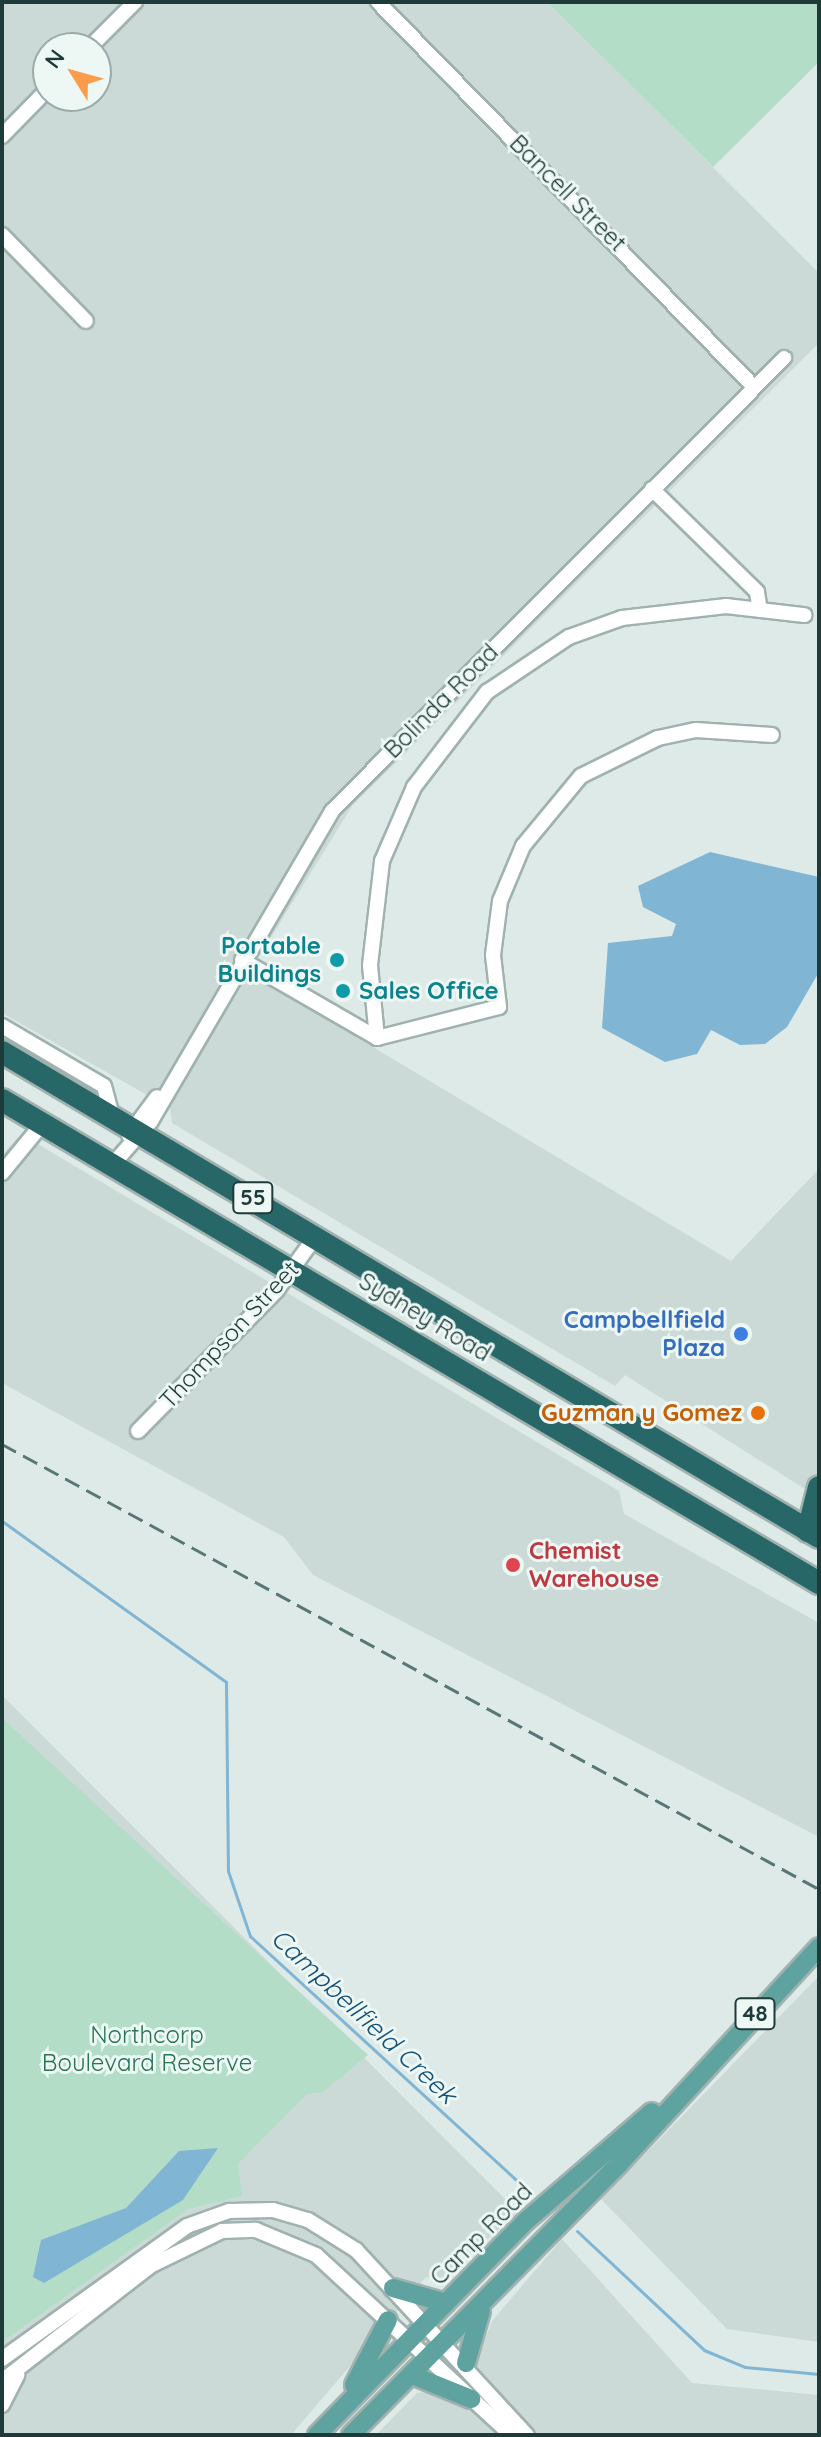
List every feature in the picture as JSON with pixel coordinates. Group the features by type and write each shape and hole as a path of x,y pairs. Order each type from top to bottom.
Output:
{"highway":[{"name":"Sydney Road","path":"2,1052 814,1534"},
{"name":"Sydney Road","path":"2,1100 293,1267 819,1583"},
{"path":"814,1534 819,1487"}],"main road":[{"name":"Camp Road","path":"351,2435 483,2305 690,2080 819,1947"},
{"name":"Camp Road","path":"317,2435 549,2199 690,2080"},
{"path":"393,2288 446,2303"},
{"path":"466,2363 483,2305"},
{"path":"330,2421 388,2320"},
{"path":"412,2375 471,2399"}],"street":[{"path":"105,32 135,2"},
{"name":"Bancell Street","path":"378,2 754,387"},
{"path":"2,136 32,105"},
{"path":"2,235 86,321"},
{"name":"Bolinda Road","path":"114,1163 162,1093 332,811 784,358"},
{"path":"652,489 757,592 760,610"},
{"path":"377,1038 370,965 382,861 414,787 480,700 569,637 622,618 664,609 760,610 804,615"},
{"path":"242,960 377,1038 499,1007 493,955 500,901 523,846 581,776 658,738 696,730 772,735"},
{"path":"2,1026 104,1086 112,1115"},
{"path":"2,1173 43,1123"},
{"name":"Thompson Street","path":"138,1431 293,1267 316,1236"},
{"path":"2,2359 159,2242 229,2211 273,2210 308,2220 356,2250 466,2363 527,2435"},
{"path":"2,2381 150,2266 222,2231 256,2230 292,2240 388,2320 511,2435"},
{"path":"2,2405 27,2361"}],"shaded area":[{"path":"2,2 547,2 819,273 819,343 352,806 249,973 731,1261 819,1169 819,1498 625,1375 615,1386 172,1123 170,1108 2,1013"},
{"path":"21,1134 619,1491 624,1514 819,1623 819,1837 313,1575 284,1537 2,1383 2,1155"},
{"path":"2,1695 518,2212 441,2279 426,2277 291,2435 2,2435"},
{"path":"819,1976 819,2342 727,2329 601,2199"},
{"path":"562,2239 692,2383 819,2395 819,2435 376,2435 417,2393 441,2390 480,2351 492,2321"}],"green space":[{"path":"547,2 819,2 819,62 713,167"},
{"name":"Northcorp Boulevard Reserve","path":"2,1718 368,2055 323,2092 307,2094 238,2164 242,2196 188,2209 2,2342"}],"water":[{"path":"710,852 819,877 819,972 787,1027 765,1044 740,1045 711,1030 697,1054 665,1062 602,1028 608,943 672,936 676,924 643,907 638,886"},
{"path":"218,2148 183,2200 44,2283 33,2277 41,2240 126,2208 179,2151"}],"waterway":[{"name":"Campbellfield Creek","path":"2,1521 226,1682 228,1871 250,1936 529,2192"},
{"name":"Campbellfield Creek","path":"577,2231 704,2350 745,2367 819,2374"}],"railway":[{"path":"2,1444 819,1889"}],"place":[{"name":"Portable Buildings","path":"337,960"},
{"name":"Sales Office","path":"343,991"},
{"name":"Campbellfield Plaza","path":"741,1334"},
{"name":"Guzman y Gomez","path":"758,1413"},
{"name":"Chemist Warehouse","path":"513,1565"}]}
